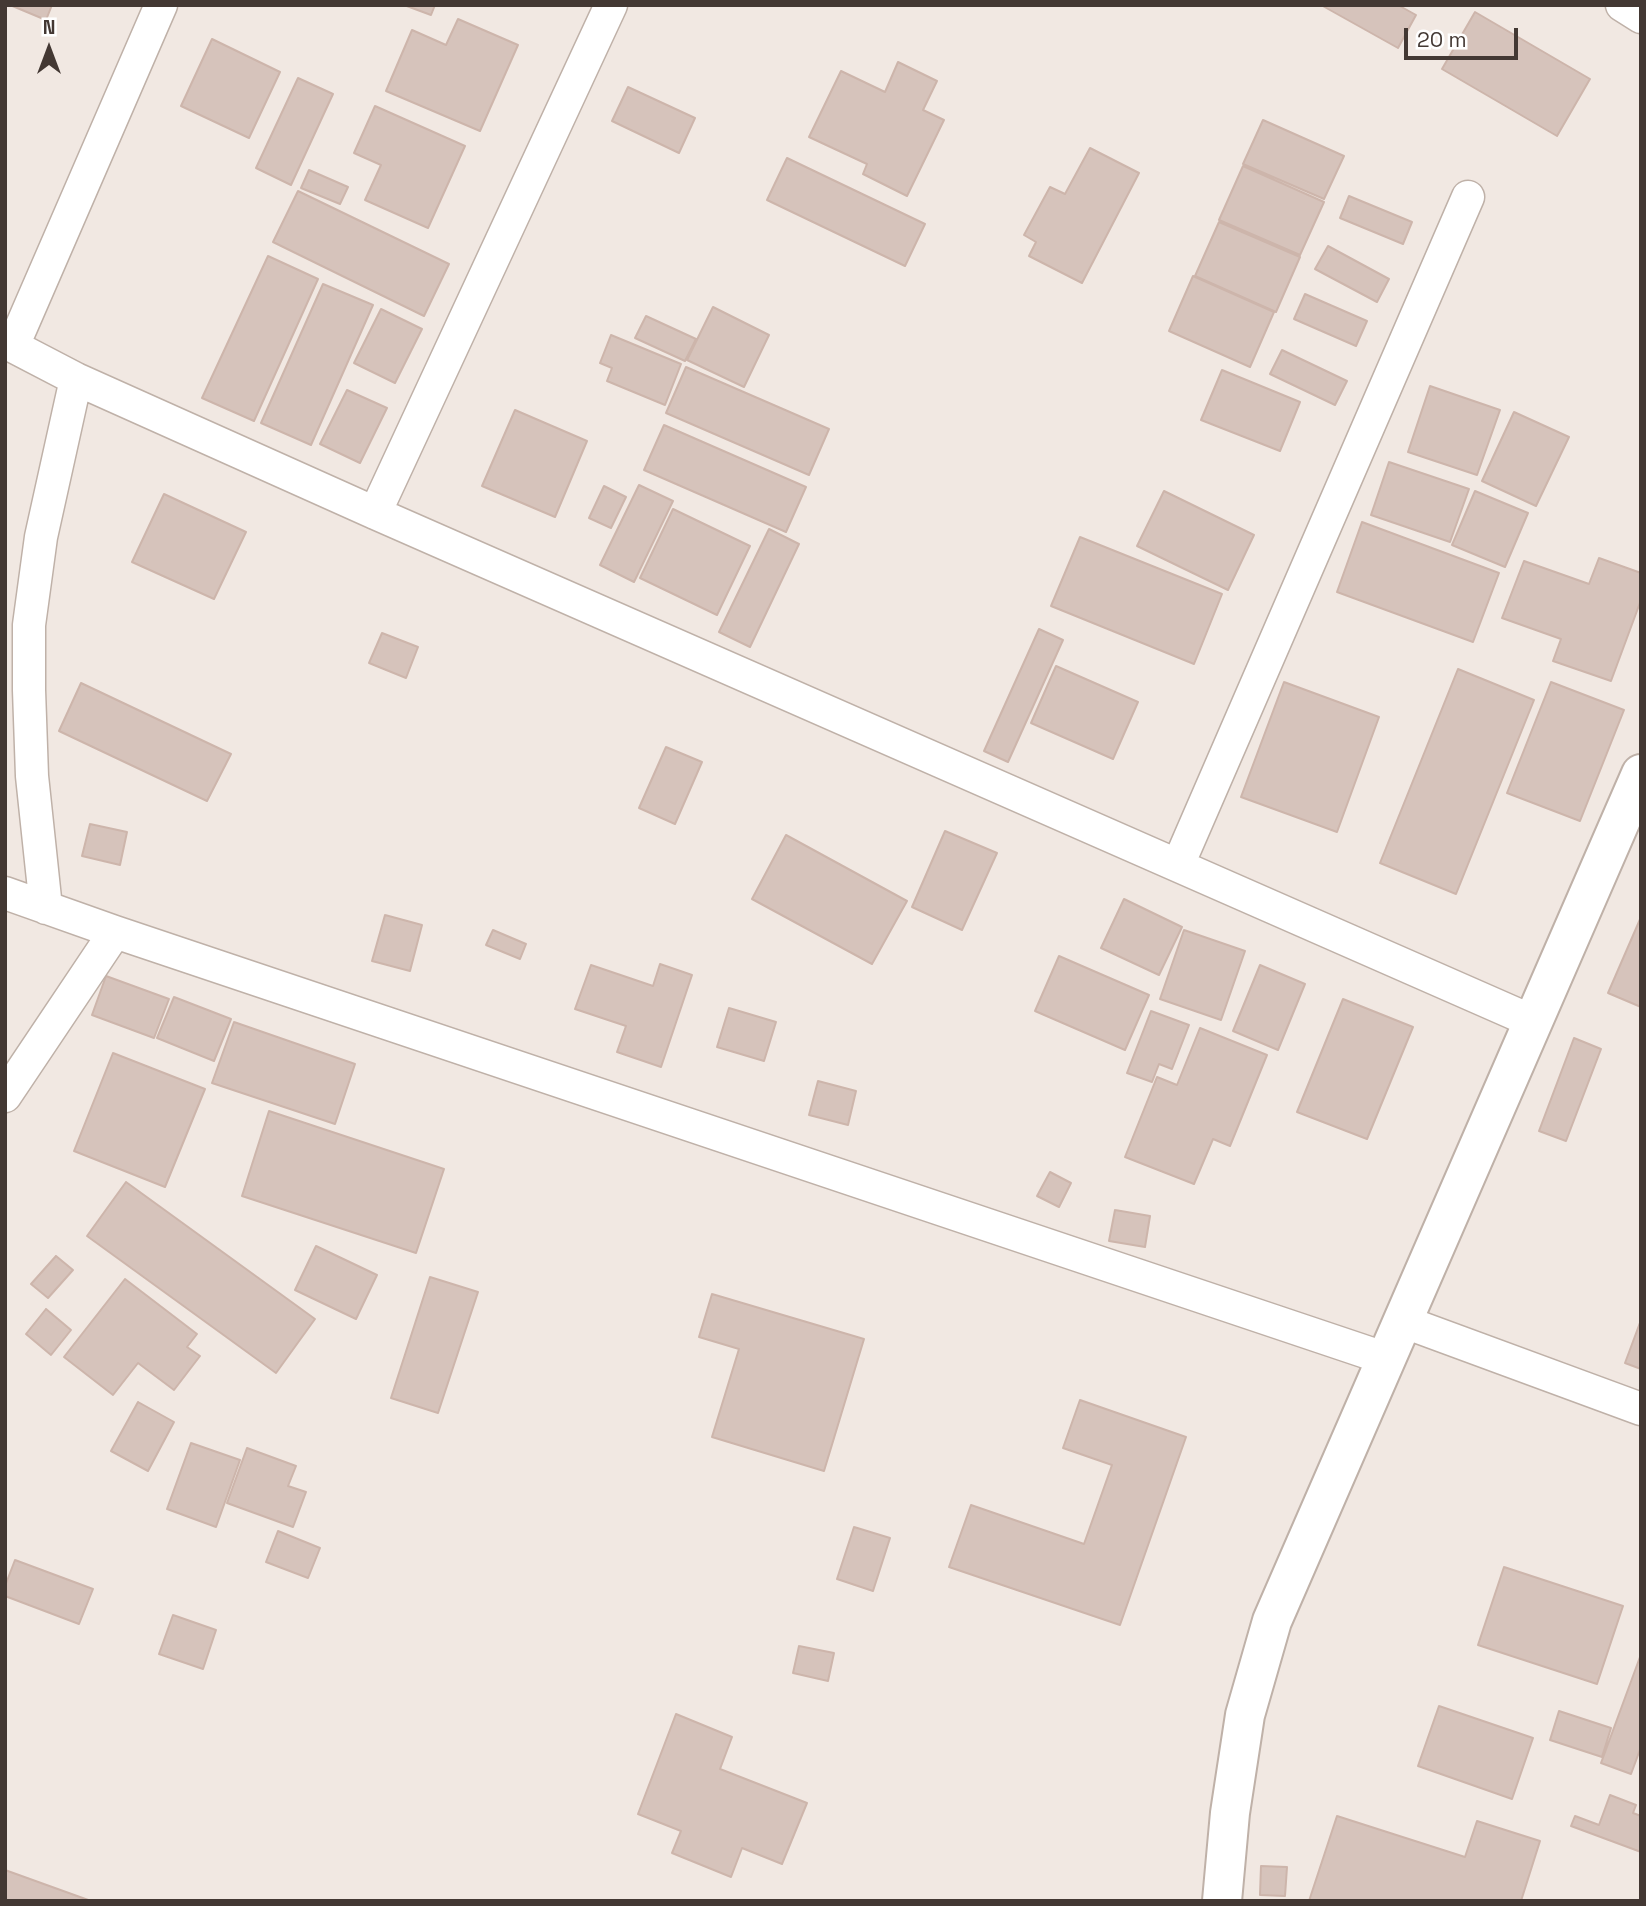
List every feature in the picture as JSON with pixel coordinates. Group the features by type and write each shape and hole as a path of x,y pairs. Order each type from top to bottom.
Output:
{"street":[{"path":"161,5 9,344 76,379 375,513 1534,1022"},
{"path":"375,513 611,5"},
{"path":"1622,5 1641,17"},
{"path":"1178,865 1468,197"},
{"path":"46,908 32,776 29,625 41,537 76,379"},
{"path":"1222,1901 1230,1813 1245,1715 1272,1621 1641,774"},
{"path":"5,892 115,932 1387,1359"},
{"path":"5,1096 115,932"},
{"path":"1402,1321 1641,1409"}],"building":[{"path":"10,5 52,5 46,20"},
{"path":"404,5 435,5 431,15"},
{"path":"1321,5 1398,5 1416,15 1398,48"},
{"path":"1475,12 1590,79 1557,136 1442,69"},
{"path":"458,19 518,45 480,131 386,91 412,30 446,45"},
{"path":"212,39 280,72 249,138 181,106"},
{"path":"898,62 937,81 923,110 944,120 907,196 863,174 867,164 809,137 841,71 885,92"},
{"path":"298,78 333,94 291,185 256,168"},
{"path":"628,87 695,118 679,153 612,121"},
{"path":"375,106 465,146 428,228 365,200 381,165 354,153"},
{"path":"1263,120 1344,156 1324,199 1243,164"},
{"path":"1090,148 1139,173 1082,283 1029,256 1036,242 1024,235 1050,187 1065,194"},
{"path":"787,158 925,224 905,266 767,200"},
{"path":"1243,166 1324,202 1300,255 1219,220"},
{"path":"309,170 348,187 340,204 301,188"},
{"path":"298,191 449,264 424,316 273,242"},
{"path":"1349,196 1412,222 1403,244 1340,218"},
{"path":"1219,222 1300,257 1276,312 1195,276"},
{"path":"1328,246 1389,279 1377,302 1315,269"},
{"path":"268,256 318,279 254,421 202,398"},
{"path":"1193,276 1274,312 1250,367 1169,331"},
{"path":"323,284 373,305 311,445 261,423"},
{"path":"1305,294 1367,321 1356,346 1294,319"},
{"path":"713,307 769,335 744,387 687,360"},
{"path":"381,309 422,329 395,383 354,363"},
{"path":"646,316 696,339 685,361 635,338"},
{"path":"611,335 681,364 665,405 607,381 612,368 600,363"},
{"path":"1282,350 1347,381 1335,405 1270,374"},
{"path":"686,367 829,429 809,475 666,413"},
{"path":"1222,370 1300,402 1280,451 1201,420"},
{"path":"1430,386 1500,410 1477,475 1408,452"},
{"path":"347,390 387,408 360,463 320,444"},
{"path":"515,410 587,441 555,517 482,486"},
{"path":"1514,412 1569,437 1536,506 1482,481"},
{"path":"664,425 806,487 786,532 644,470"},
{"path":"1389,462 1469,489 1450,542 1371,515"},
{"path":"639,485 673,501 634,582 600,565"},
{"path":"604,486 626,497 611,528 589,518"},
{"path":"1164,491 1254,535 1228,590 1137,546"},
{"path":"1475,491 1528,513 1505,567 1452,545"},
{"path":"164,494 246,532 214,599 132,562"},
{"path":"673,509 750,546 717,615 640,578"},
{"path":"1362,522 1499,573 1473,642 1337,592"},
{"path":"769,529 799,544 750,647 719,632"},
{"path":"1080,537 1222,594 1194,664 1051,606"},
{"path":"1599,558 1641,573 1641,600 1611,681 1553,661 1561,639 1502,618 1524,561 1589,584"},
{"path":"1039,629 1063,640 1008,762 984,751"},
{"path":"382,633 418,647 406,678 369,663"},
{"path":"1056,666 1138,702 1113,759 1031,723"},
{"path":"1458,669 1534,700 1456,894 1380,863"},
{"path":"1284,682 1379,717 1337,832 1241,797"},
{"path":"1551,682 1624,710 1580,821 1507,793"},
{"path":"81,683 231,754 207,801 59,731"},
{"path":"666,747 702,762 675,824 639,808"},
{"path":"90,824 127,832 120,865 82,856"},
{"path":"945,831 997,853 962,930 912,907"},
{"path":"786,835 907,901 872,964 752,899"},
{"path":"1124,899 1182,927 1159,975 1101,948"},
{"path":"385,915 422,925 410,971 372,961"},
{"path":"1641,917 1641,1007 1608,993"},
{"path":"493,930 526,944 520,959 486,945"},
{"path":"1184,930 1245,951 1221,1020 1160,999"},
{"path":"1059,956 1149,995 1125,1050 1035,1011"},
{"path":"660,964 692,975 661,1067 617,1052 626,1026 575,1009 591,965 653,986"},
{"path":"1260,965 1305,984 1278,1050 1233,1031"},
{"path":"106,976 169,999 154,1038 92,1015"},
{"path":"174,997 231,1019 214,1061 157,1038"},
{"path":"1343,999 1413,1027 1367,1139 1297,1112"},
{"path":"729,1008 776,1022 764,1061 717,1047"},
{"path":"1151,1011 1189,1025 1172,1069 1159,1064 1152,1082 1127,1073"},
{"path":"234,1022 355,1064 335,1124 212,1083"},
{"path":"1200,1028 1267,1055 1230,1146 1213,1139 1194,1184 1125,1157 1157,1077 1177,1085"},
{"path":"1574,1038 1601,1049 1566,1141 1539,1131"},
{"path":"113,1053 205,1089 165,1187 74,1151"},
{"path":"818,1081 856,1091 848,1125 809,1115"},
{"path":"269,1111 444,1169 416,1253 242,1196"},
{"path":"1050,1172 1071,1183 1059,1207 1037,1196"},
{"path":"126,1182 315,1319 276,1373 87,1236"},
{"path":"1115,1210 1150,1216 1145,1247 1109,1241"},
{"path":"316,1246 377,1275 356,1319 295,1290"},
{"path":"56,1256 73,1270 48,1298 31,1284"},
{"path":"430,1277 478,1292 438,1413 391,1398"},
{"path":"125,1279 197,1334 187,1347 200,1356 174,1390 138,1363 113,1395 64,1357"},
{"path":"712,1294 864,1339 824,1471 712,1437 739,1349 699,1337"},
{"path":"46,1309 71,1330 51,1355 26,1334"},
{"path":"1641,1320 1641,1369 1625,1363"},
{"path":"1080,1400 1186,1437 1120,1625 949,1567 971,1505 1084,1544 1112,1465 1063,1448"},
{"path":"138,1402 174,1422 148,1471 111,1451"},
{"path":"191,1443 240,1460 216,1527 167,1509"},
{"path":"247,1448 296,1466 288,1486 306,1492 293,1527 227,1503"},
{"path":"854,1527 890,1538 873,1591 837,1579"},
{"path":"278,1531 320,1548 308,1578 266,1562"},
{"path":"15,1560 93,1589 79,1624 5,1596 5,1586"},
{"path":"1504,1567 1623,1606 1597,1684 1478,1645"},
{"path":"173,1615 216,1630 203,1669 159,1654"},
{"path":"799,1646 834,1653 828,1681 793,1673"},
{"path":"1640,1657 1641,1747 1631,1774 1601,1763"},
{"path":"1439,1706 1533,1738 1512,1799 1418,1766"},
{"path":"1559,1711 1611,1728 1602,1757 1550,1740"},
{"path":"676,1714 732,1737 720,1769 807,1803 782,1864 742,1848 731,1877 672,1853 681,1831 638,1814"},
{"path":"1610,1795 1636,1805 1633,1813 1641,1816 1641,1852 1571,1826 1575,1816 1599,1825"},
{"path":"1337,1816 1465,1857 1477,1821 1540,1841 1521,1901 1309,1901"},
{"path":"1261,1866 1287,1867 1285,1896 1260,1895"},
{"path":"5,1870 91,1901 5,1901"}]}
